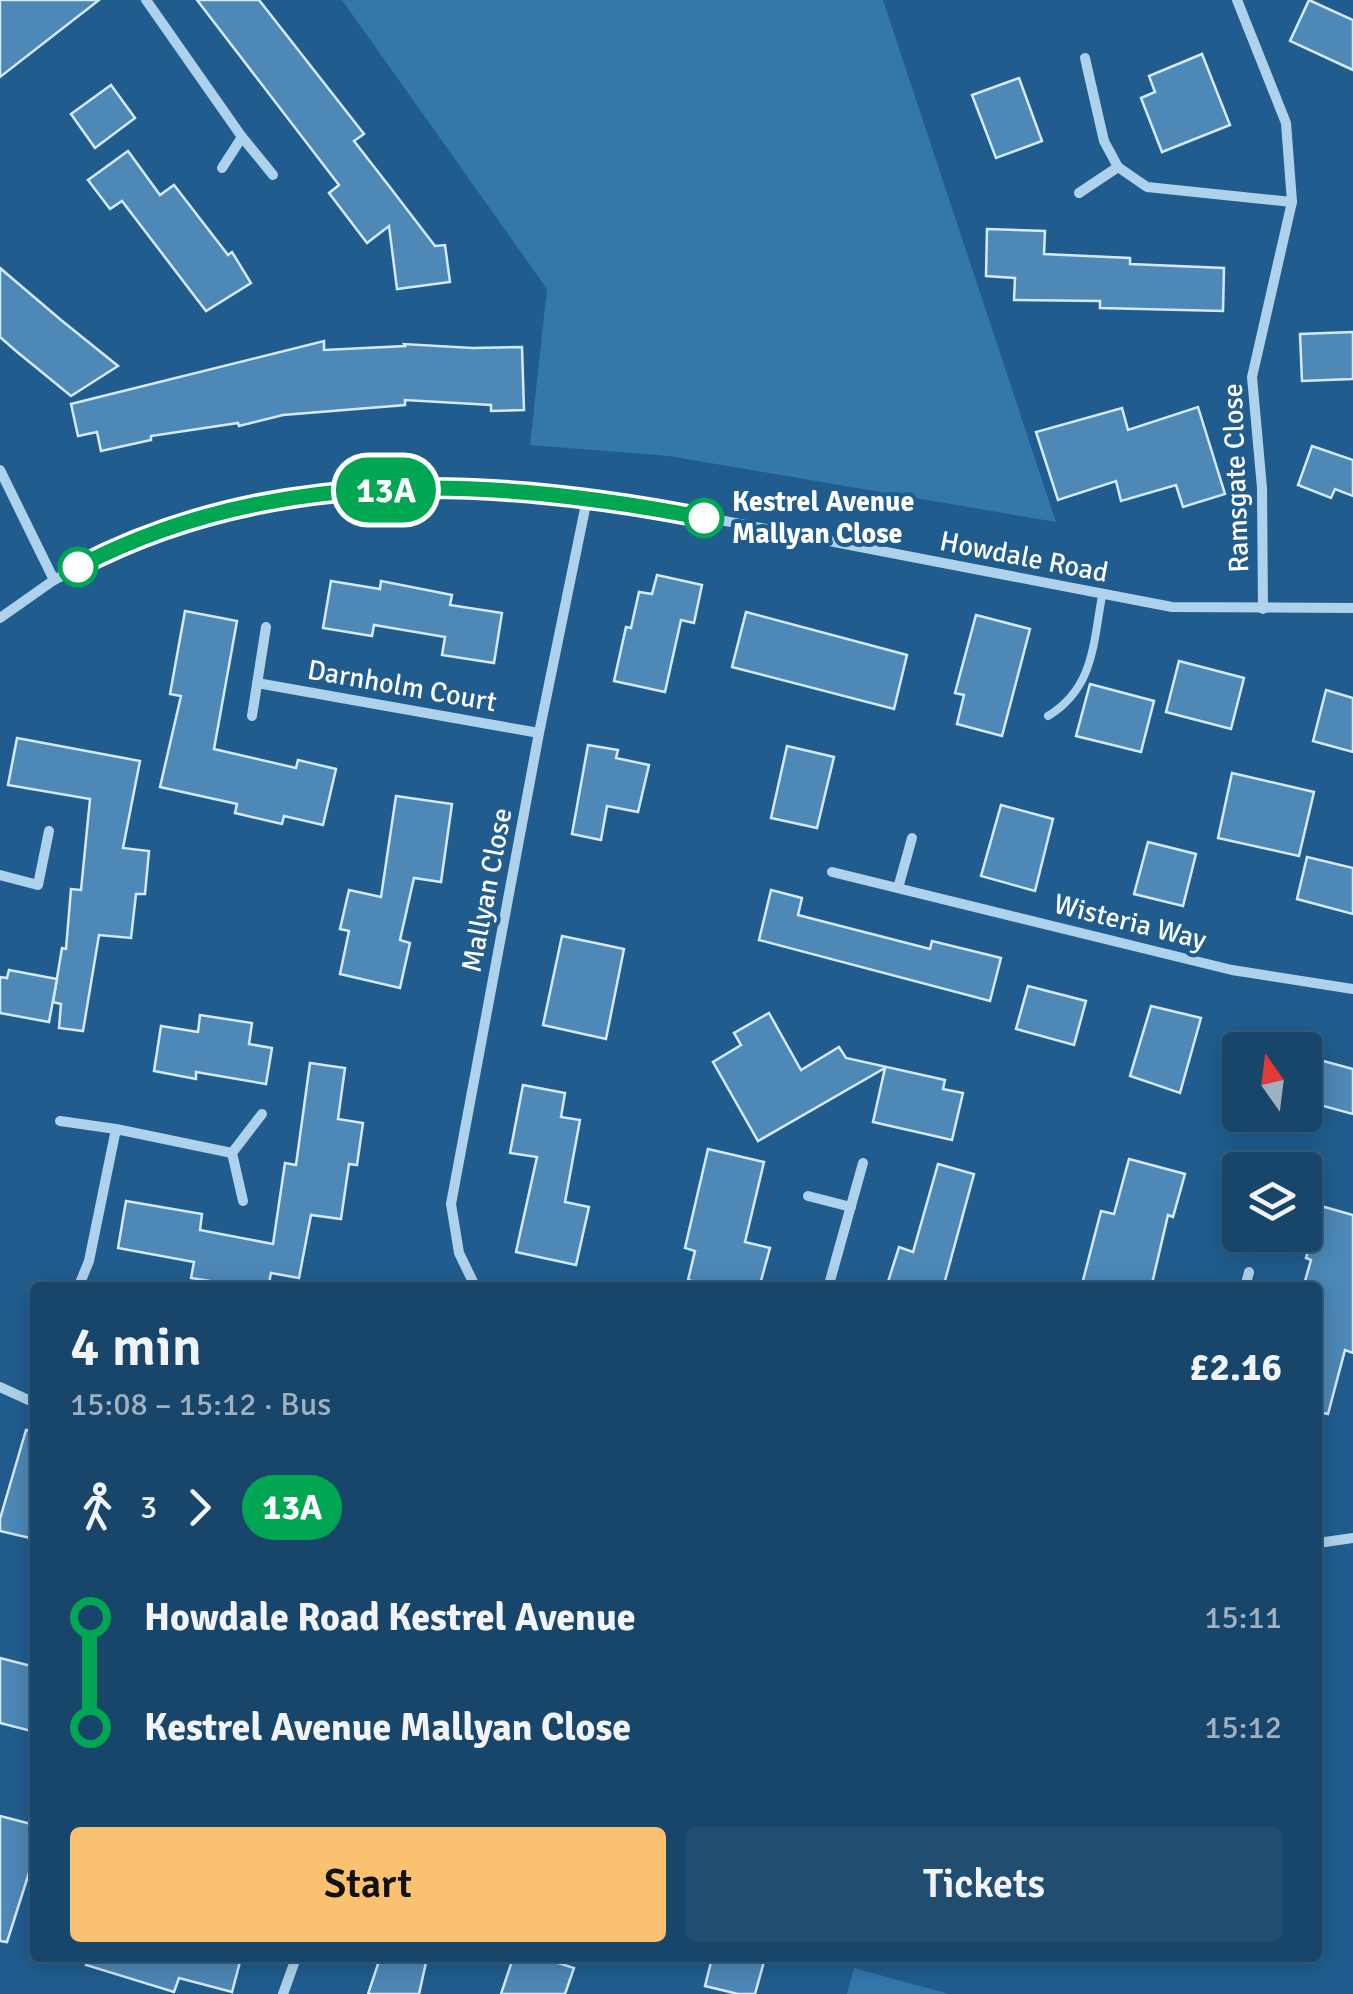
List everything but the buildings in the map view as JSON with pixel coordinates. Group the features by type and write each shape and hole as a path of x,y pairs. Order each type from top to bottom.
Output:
{"street":[{"path":"146,0 273,175"},
{"name":"Ramsgate Close","path":"1237,0 1286,123 1292,202 1252,377 1262,488 1264,608"},
{"path":"1085,58 1104,141 1118,167 1147,187 1292,202"},
{"path":"222,168 242,137"},
{"path":"1079,193 1118,167"},
{"path":"0,470 54,580"},
{"name":"Howdale Road","path":"0,618 54,580 128,541 221,510 313,494 446,486 587,499 687,514 1102,596 1172,606 1353,608"},
{"name":"Mallyan Close","path":"473,1282 459,1253 451,1204 587,499"},
{"path":"252,716 266,627"},
{"name":"Darnholm Court","path":"258,683 539,732"},
{"path":"0,876 38,885 49,830"},
{"path":"898,888 912,838"},
{"name":"Wisteria Way","path":"832,872 1232,970 1353,989"},
{"path":"232,1153 262,1114"},
{"path":"60,1121 232,1153"},
{"path":"80,1282 89,1261 116,1129"},
{"path":"232,1153 243,1201"},
{"path":"830,1282 864,1164"},
{"path":"808,1196 851,1207"},
{"path":"1246,1282 1249,1272"},
{"path":"0,1388 30,1398"},
{"path":"1322,1542 1353,1538"},
{"path":"283,1994 295,1962"}],"lane":[{"path":"1048,716 1068,704 1087,675 1102,596"}],"shaded area":[{"path":"342,0 883,0 1056,522 669,456 530,445 547,289"},
{"path":"854,1968 949,1994 847,1994"}],"bus line":[{"name":"13A","path":"78,567 128,541 221,510 313,494 446,486 587,499 704,518"}],"place":[{"name":"Kestrel Avenue Mallyan Close","path":"704,518"}]}
